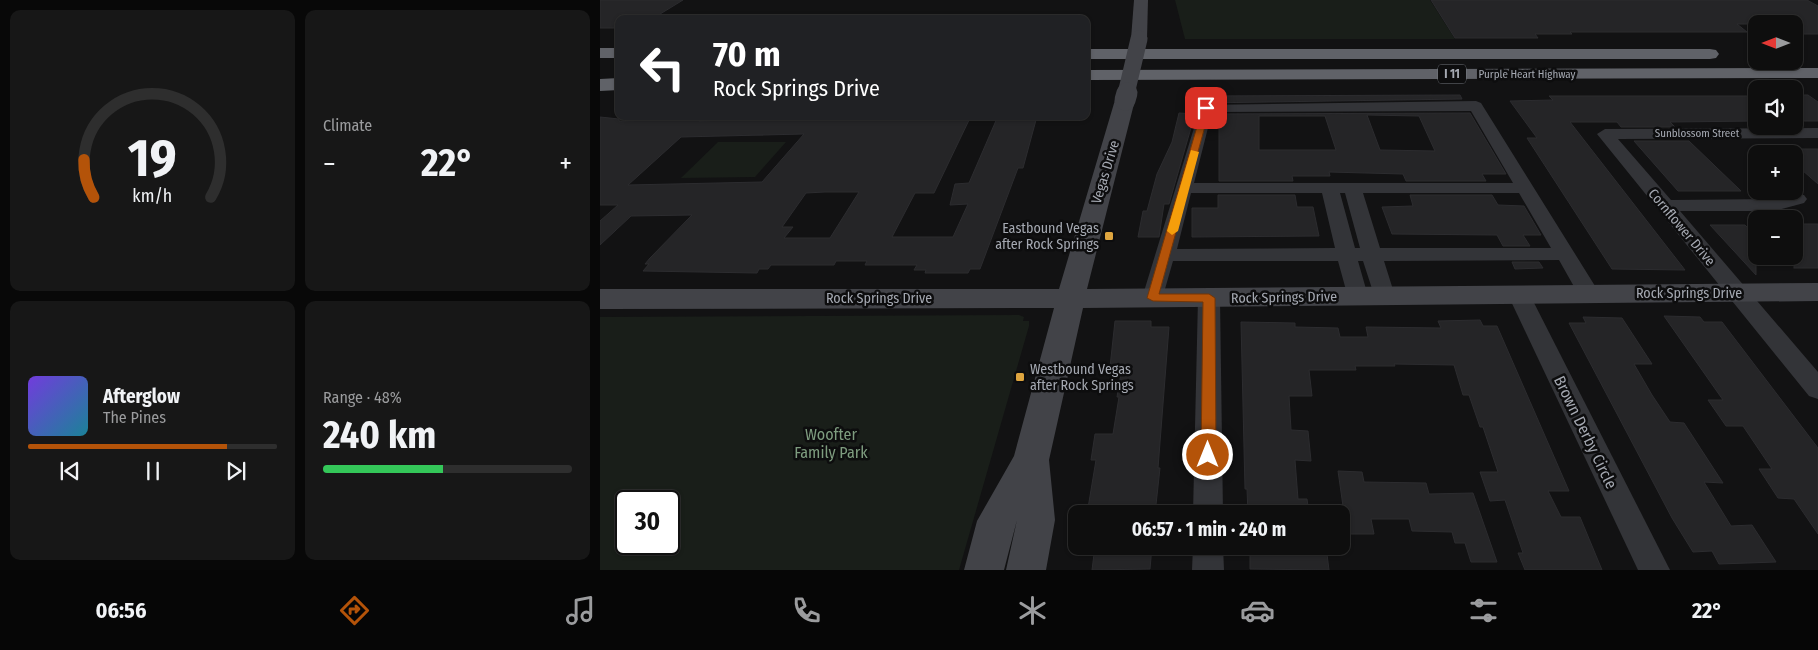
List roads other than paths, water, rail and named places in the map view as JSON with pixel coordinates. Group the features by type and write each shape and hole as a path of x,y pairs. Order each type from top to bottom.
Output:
{"highway":[{"name":"Purple Heart Highway","path":"1090,54 1726,54"},
{"name":"Purple Heart Highway","path":"1090,75 1818,73"},
{"path":"600,75 615,75"},
{"path":"600,84 615,84"}],"main road":[{"name":"Vegas Drive","path":"984,570 996,522 1031,460 1070,298 1125,100 1141,28 1140,0"},
{"name":"Rock Springs Drive","path":"600,299 1209,298 1818,292"},
{"name":"Vegas Drive","path":"1026,570 1036,520 1031,460"}],"street":[{"path":"1153,298 1206,108 1476,106 1589,294"},
{"name":"Sunblossom Street","path":"1605,134 1818,133"},
{"name":"Cornflower Drive","path":"1605,134 1818,389"},
{"path":"1185,188 1527,188"},
{"path":"1330,188 1346,254 1370,296"},
{"path":"1352,188 1372,254 1370,296"},
{"path":"1664,206 1774,205 1794,200"},
{"path":"1166,255 1565,254"},
{"name":"Brown Derby Circle","path":"1519,295 1654,570"},
{"path":"1208,505 1209,298"},
{"path":"1208,555 1208,570"}],"place":[{"name":"Eastbound Vegas after Rock Springs","path":"1109,236"},
{"name":"Westbound Vegas after Rock Springs","path":"1020,377"}],"park label":[{"name":"Woofter Family Park","path":"831,443"}]}
